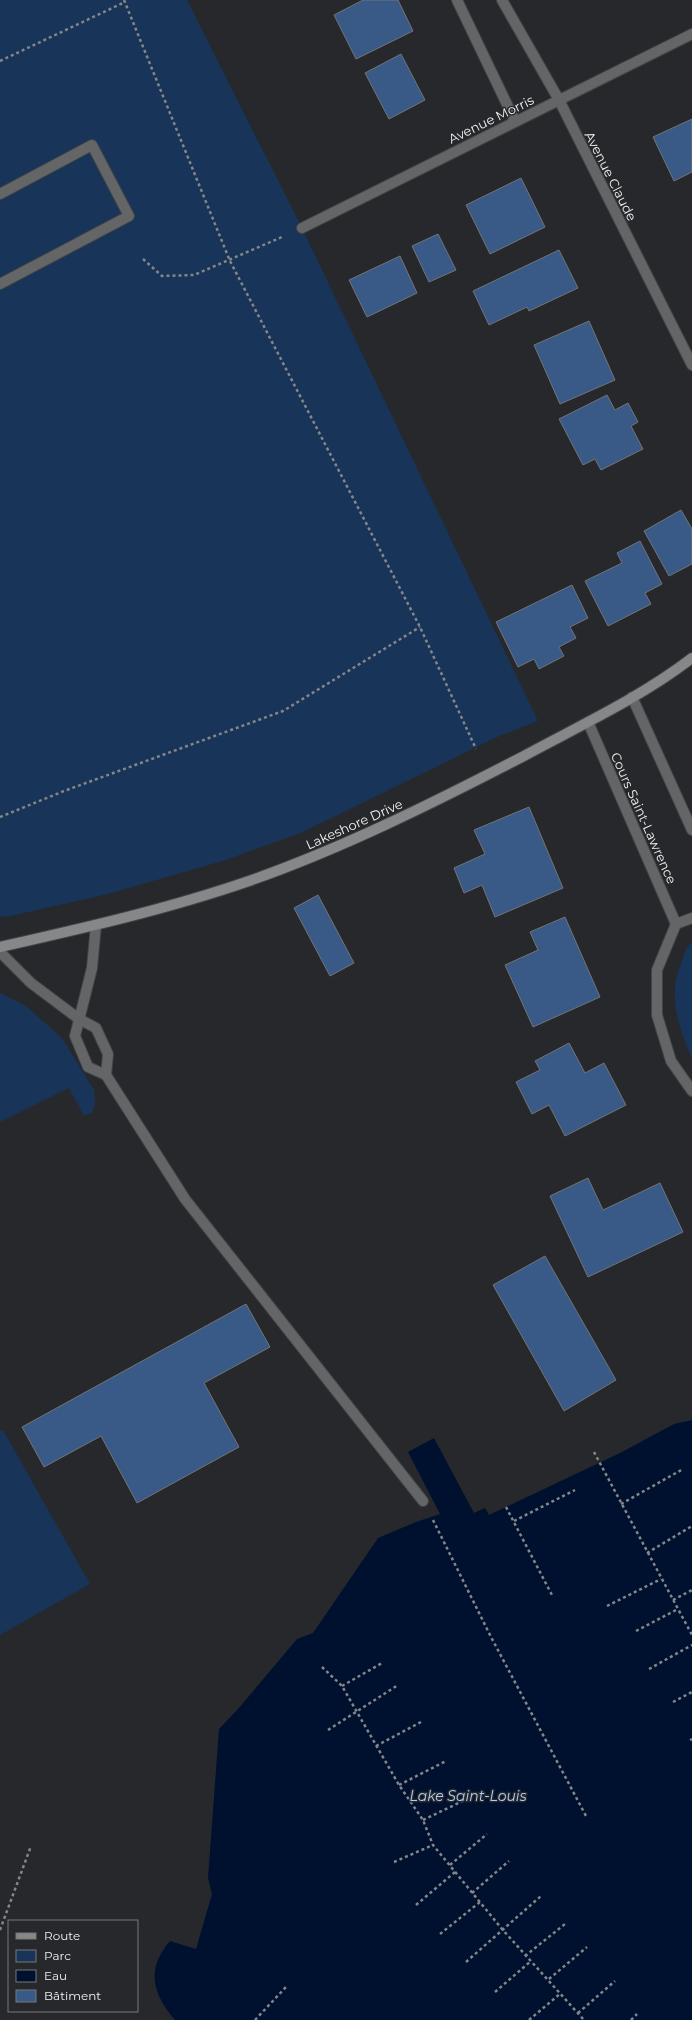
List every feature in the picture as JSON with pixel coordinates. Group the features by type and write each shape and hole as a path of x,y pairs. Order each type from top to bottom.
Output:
{"street":[{"path":"457,0 515,121"},
{"name":"Avenue Claude","path":"502,0 559,100 692,365"},
{"name":"Avenue Morris","path":"302,228 692,34"},
{"path":"0,194 92,145 129,216 0,284"},
{"name":"Lakeshore Drive","path":"0,947 174,905 249,881 321,854 409,814 588,722 632,697 692,658"},
{"path":"632,697 692,830"},
{"name":"Cours Saint-Lawrence","path":"588,722 676,924"},
{"path":"692,918 676,924 657,970 657,1015 671,1061 692,1091"},
{"path":"96,925 92,968 74,1036 88,1067 106,1075 185,1199 424,1501"},
{"path":"0,952 31,984 79,1019 96,1028 108,1054 106,1075"}],"path":[{"path":"0,61 124,1 230,261 420,627 476,749"},
{"path":"143,259 162,276 194,275 230,261 302,228"},
{"path":"0,817 64,791 283,711 420,627"},
{"path":"594,1452 692,1636"},
{"path":"621,1504 683,1469"},
{"path":"514,1521 575,1490"},
{"path":"424,1501 491,1637 586,1816"},
{"path":"506,1507 553,1597"},
{"path":"647,1553 692,1526"},
{"path":"608,1606 661,1579"},
{"path":"673,1600 692,1590"},
{"path":"636,1631 678,1609"},
{"path":"649,1669 692,1645"},
{"path":"342,1686 382,1662"},
{"path":"322,1667 342,1686 399,1785 423,1820 433,1845 525,1956 549,1979 584,2020"},
{"path":"328,1730 398,1685"},
{"path":"673,1702 692,1692"},
{"path":"376,1746 422,1722"},
{"path":"399,1785 446,1760"},
{"path":"423,1820 466,1799"},
{"path":"450,1865 487,1834"},
{"path":"394,1862 433,1845"},
{"path":"0,1930 31,1846"},
{"path":"472,1893 509,1861"},
{"path":"416,1905 455,1872"},
{"path":"466,1962 541,1896"},
{"path":"440,1934 480,1902"},
{"path":"525,1956 565,1924"},
{"path":"549,1979 587,1947"},
{"path":"495,1992 531,1962"},
{"path":"578,2013 615,1981"},
{"path":"255,2020 286,1987"},
{"path":"529,2020 561,1993"},
{"path":"631,2020 637,2014"}],"green space":[{"path":"0,0 187,0 302,228 538,721 497,737 303,832 226,860 108,894 6,917 0,916"},
{"path":"692,942 692,1058 682,1034 676,1010 675,986 686,951"},
{"path":"0,993 26,1006 62,1038 94,1090 95,1104 92,1113 84,1116 69,1088 0,1122"},
{"path":"3,1430 90,1584 0,1635 0,1431"}],"water":[{"name":"Lake Saint-Louis","path":"692,1420 692,2020 175,2020 167,2010 157,1991 155,1971 157,1961 162,1951 170,1941 196,1949 212,1894 208,1878 219,1729 238,1709 297,1639 313,1633 378,1538 416,1522 440,1514 408,1452 434,1438 474,1513 485,1508 489,1515 620,1453 674,1424"}],"building":[{"path":"363,0 398,0 413,31 356,59 334,15"},
{"path":"401,54 425,100 389,119 365,73"},
{"path":"692,119 692,172 674,181 653,137"},
{"path":"521,178 545,227 490,254 466,205"},
{"path":"438,234 456,270 429,282 412,246"},
{"path":"559,250 578,288 529,311 527,307 489,325 473,291"},
{"path":"400,256 417,293 367,317 349,280"},
{"path":"589,321 615,380 560,404 534,345"},
{"path":"607,395 615,410 628,403 638,422 631,426 643,449 601,470 595,459 583,465 559,419"},
{"path":"681,510 692,529 692,564 669,576 644,531"},
{"path":"640,541 662,584 645,593 651,604 608,626 585,581 622,563 617,553"},
{"path":"572,585 588,618 570,627 576,638 559,647 564,656 539,669 534,659 518,667 496,622"},
{"path":"529,807 563,888 495,917 482,885 464,893 454,868 485,854 474,830"},
{"path":"318,895 354,963 330,976 294,908"},
{"path":"565,917 600,997 533,1027 505,965 538,950 530,932"},
{"path":"569,1043 585,1073 604,1063 626,1105 565,1136 549,1105 532,1114 516,1082 540,1070 535,1061"},
{"path":"588,1178 603,1210 660,1183 683,1232 588,1277 550,1196"},
{"path":"545,1256 616,1380 564,1411 493,1285"},
{"path":"246,1304 270,1347 204,1383 239,1447 137,1503 101,1436 44,1467 22,1427"}]}
